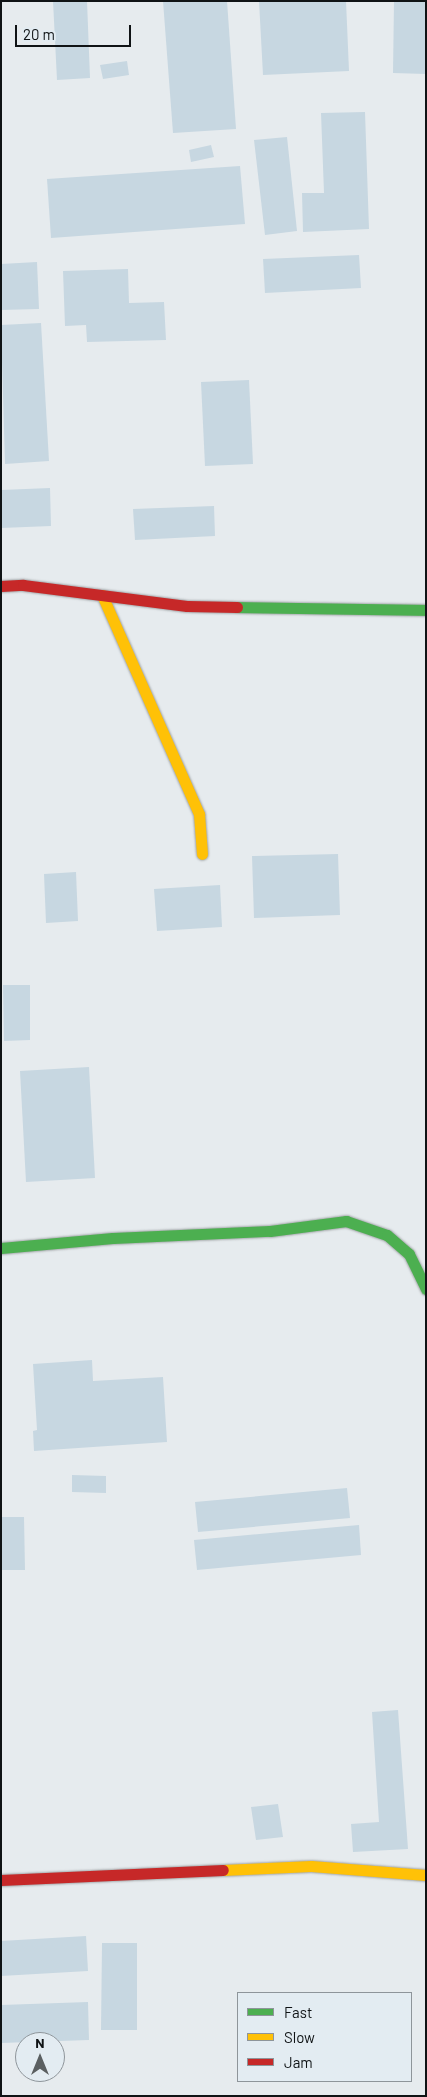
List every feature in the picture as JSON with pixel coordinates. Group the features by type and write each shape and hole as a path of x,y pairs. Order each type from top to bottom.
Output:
{"street":[{"path":"1,586 23,585 196,606 426,610"},
{"path":"102,596 199,814 202,854"},
{"path":"1,1248 113,1238 270,1231 346,1221 387,1234 409,1254 426,1289"},
{"path":"1,1880 311,1866 426,1875"}],"building":[{"path":"53,1 87,1 90,78 57,80"},
{"path":"163,1 227,1 236,129 173,133"},
{"path":"259,1 346,1 349,71 263,75"},
{"path":"394,1 426,1 426,74 393,73"},
{"path":"127,61 129,75 103,79 100,65"},
{"path":"365,112 369,229 303,232 302,193 324,193 321,113"},
{"path":"287,137 297,231 265,235 254,140"},
{"path":"211,145 214,157 191,162 189,150"},
{"path":"240,166 245,224 51,238 47,179"},
{"path":"359,255 361,288 265,293 263,259"},
{"path":"37,262 39,309 1,310 1,264"},
{"path":"128,269 129,303 164,302 166,340 87,342 86,325 65,326 63,271"},
{"path":"41,323 49,461 5,464 1,325"},
{"path":"249,380 253,464 205,466 201,382"},
{"path":"50,488 51,526 1,528 1,490"},
{"path":"214,506 215,536 135,540 133,509"},
{"path":"338,854 340,915 254,918 252,856"},
{"path":"76,872 78,921 46,923 44,874"},
{"path":"220,885 222,927 157,931 154,889"},
{"path":"3,985 30,985 30,1040 4,1041"},
{"path":"89,1067 95,1178 26,1182 20,1071"},
{"path":"92,1360 93,1381 163,1377 167,1442 34,1451 33,1431 37,1430 33,1364"},
{"path":"72,1475 106,1476 106,1493 72,1492"},
{"path":"347,1488 350,1518 198,1532 195,1502"},
{"path":"1,1517 24,1517 25,1570 1,1570"},
{"path":"359,1525 361,1555 197,1570 194,1540"},
{"path":"398,1710 408,1849 353,1852 351,1824 379,1822 372,1712"},
{"path":"278,1804 283,1837 256,1840 251,1807"},
{"path":"86,1936 88,1971 1,1976 1,1941"},
{"path":"102,1943 137,1943 137,2030 101,2030"},
{"path":"88,2002 89,2040 65,2041 65,2032 15,2032 15,2043 1,2043 1,2005"}],"traffic: fast":[{"path":"237,607 426,610"},
{"path":"1,1248 113,1238 270,1231 346,1221 387,1235 409,1254 426,1289"}],"traffic: slow":[{"path":"102,595 199,814 202,854"},
{"path":"223,1870 311,1866 426,1875"}],"traffic: jam":[{"path":"1,586 23,585 187,606 237,607"},
{"path":"1,1880 223,1870"}]}
